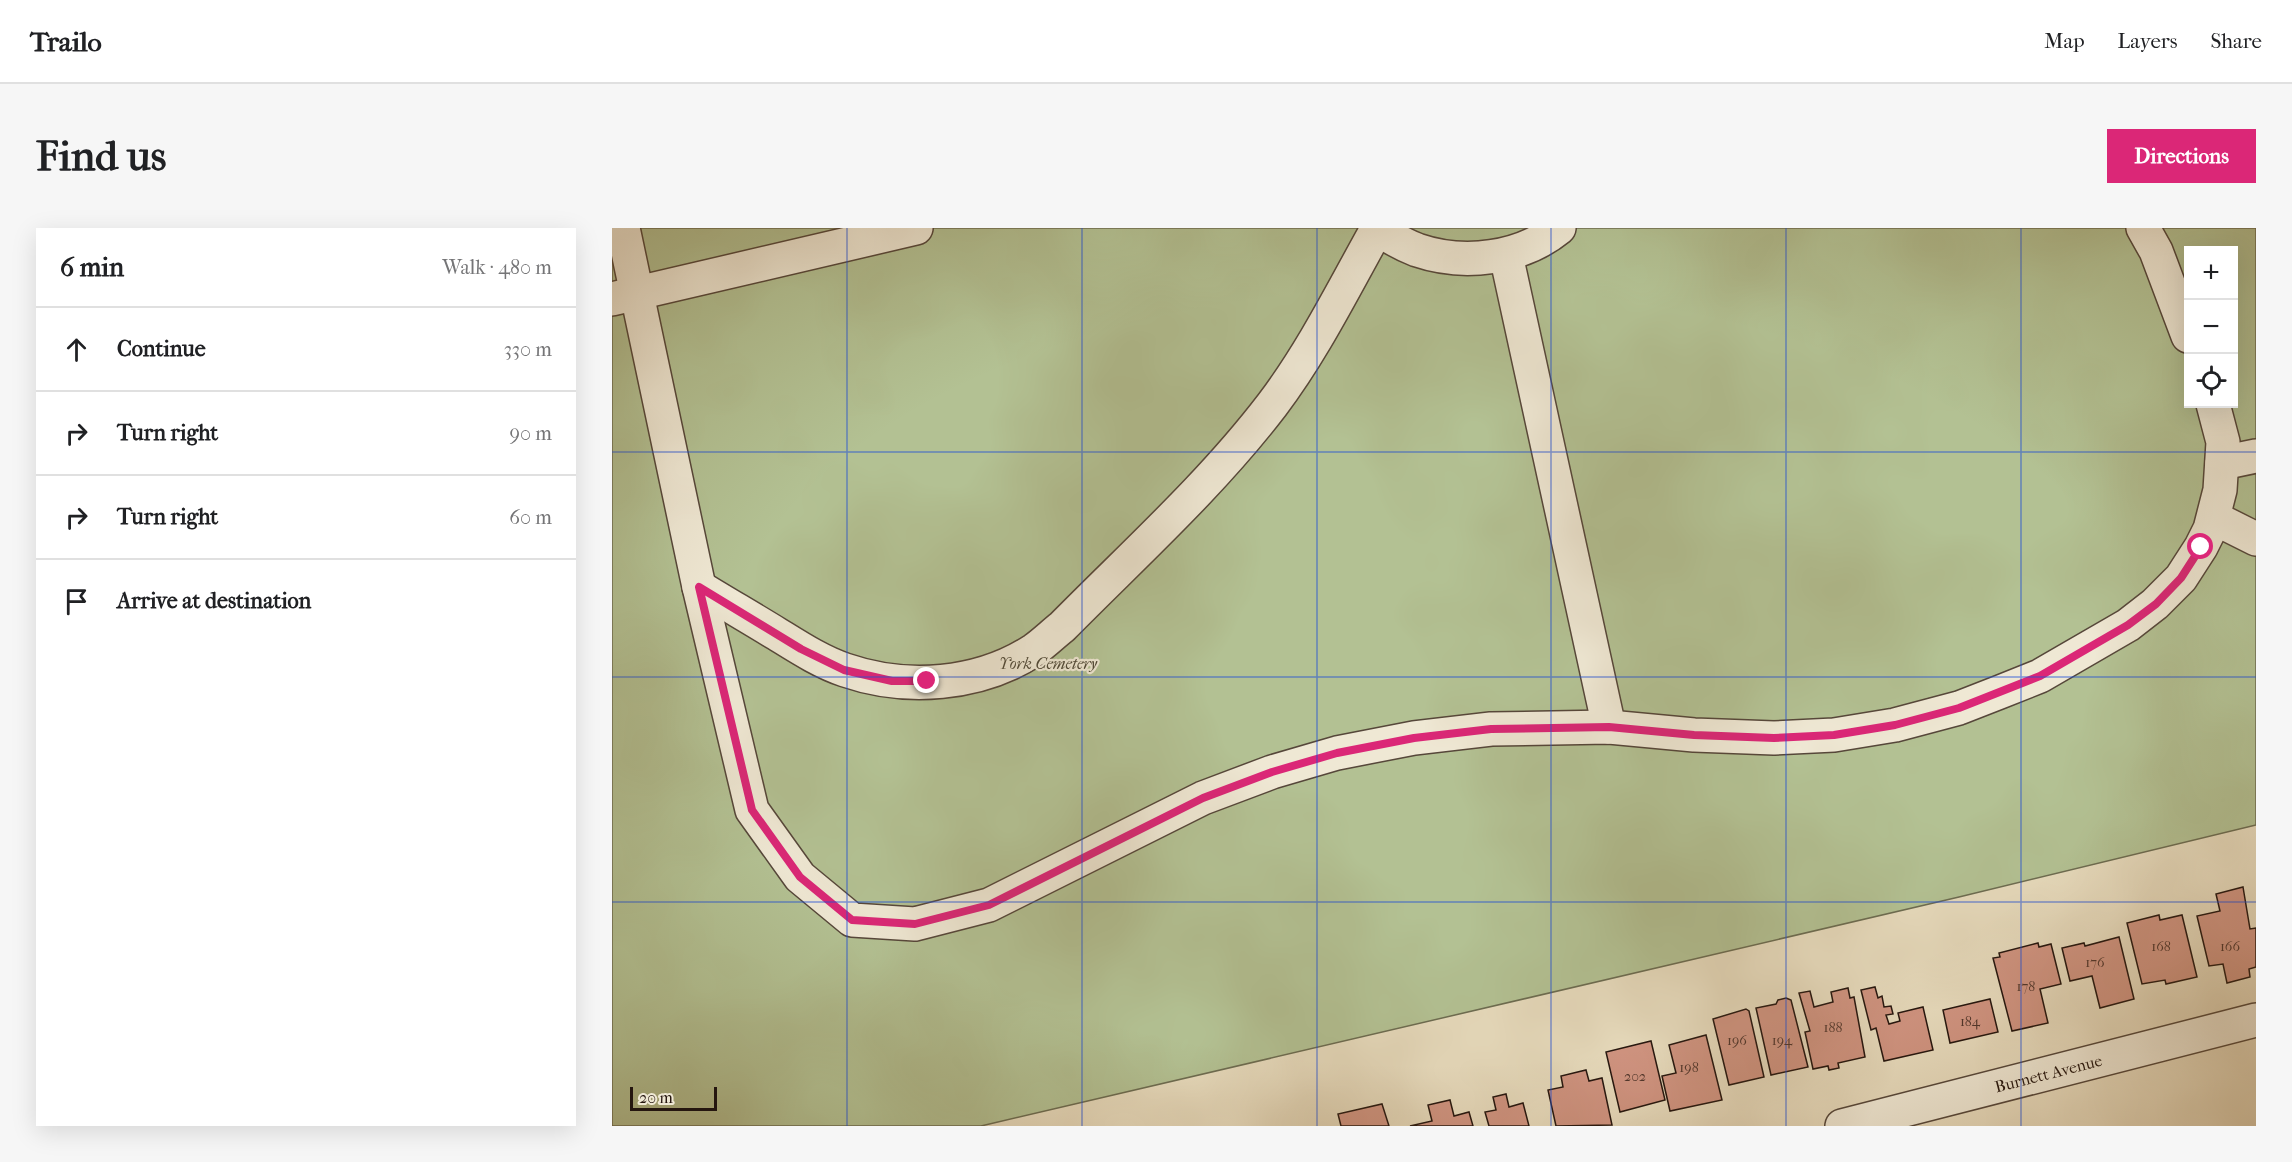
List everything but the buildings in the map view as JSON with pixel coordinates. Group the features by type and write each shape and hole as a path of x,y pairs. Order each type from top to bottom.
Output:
{"street":[{"path":"623,228 625,296 699,587 752,810 800,877 852,920 915,924 989,905 1203,798 1272,772 1337,753 1414,738 1491,729 1609,727 1694,735 1774,738 1834,735 1895,725 1959,708 2040,676 2128,625 2156,604 2181,578 2201,547 2214,518 2220,490 2223,442 2214,408"},
{"path":"625,296 916,228"},
{"path":"699,587 801,649 844,670 892,681 962,680 999,668 1034,650 1062,627 1234,453 1274,403 1309,348 1377,229 1417,250 1461,259 1506,255 1546,238 1559,228"},
{"path":"2143,228 2156,251 2184,325"},
{"path":"1506,255 1609,727"},
{"path":"2222,463 2256,456"},
{"path":"2214,518 2256,539"},
{"name":"Burnett Avenue","path":"1842,1126 2256,1020"}],"green space":[{"name":"York Cemetery","path":"612,228 2256,228 2256,825 1959,897 981,1126 612,1126"}],"route":[{"path":"927,681 892,681 844,670 801,649 699,587 752,810 800,877 852,920 915,924 989,905 1203,798 1272,772 1337,753 1414,738 1491,729 1609,727 1694,735 1774,738 1834,735 1895,725 1959,708 2040,676 2128,625 2156,604 2181,578 2201,547"}]}
